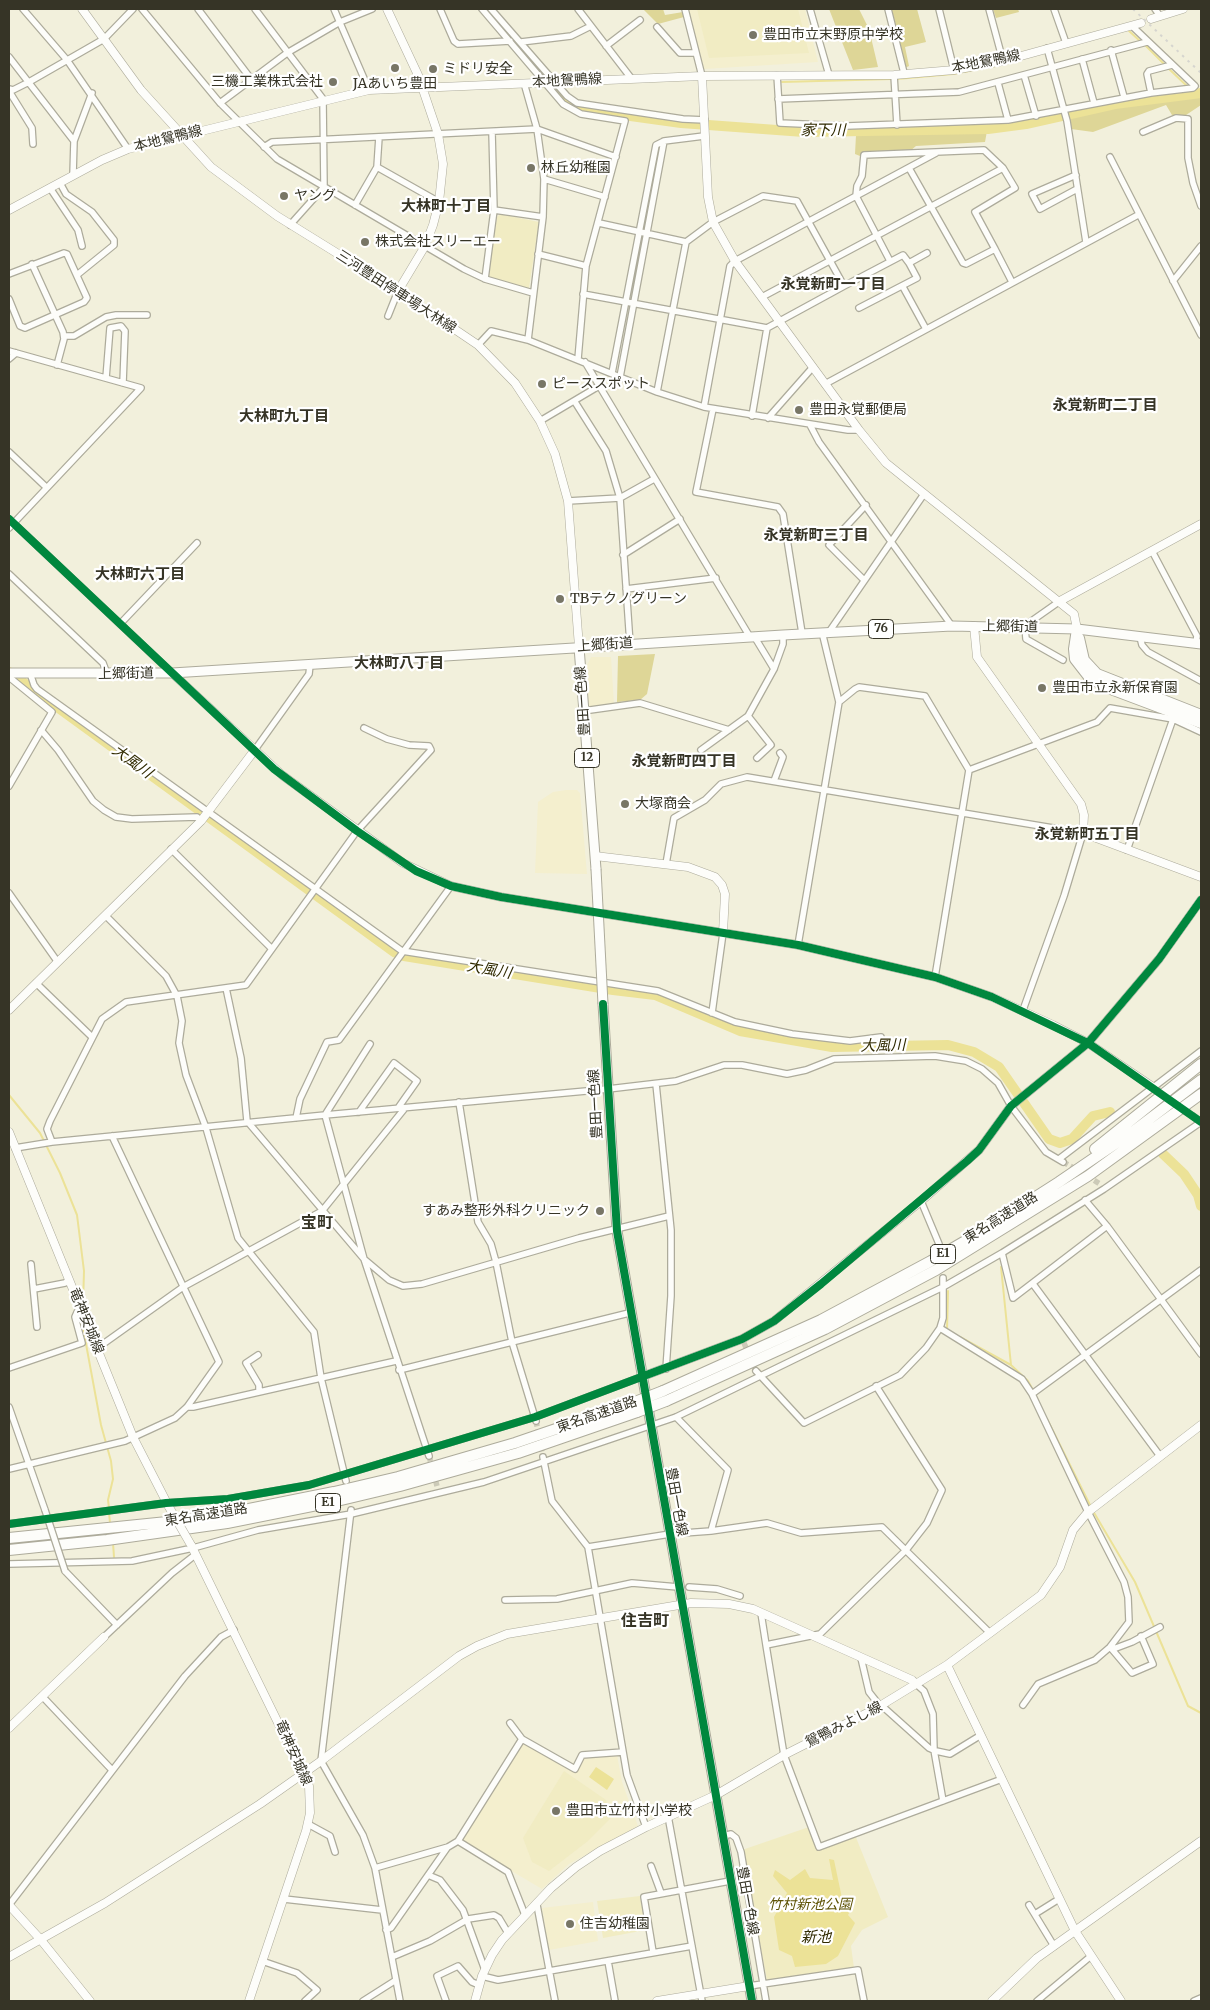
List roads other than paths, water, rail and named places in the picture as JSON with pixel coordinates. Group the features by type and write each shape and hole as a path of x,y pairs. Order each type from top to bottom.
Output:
{"highway":[{"path":"1077,629 1084,660 1097,674 1201,715"},
{"path":"1077,629 1074,649 1075,659 1089,678 1108,688 1201,722"},
{"path":"1015,1211 1201,1064"},
{"name":"東名高速道路","path":"664,1396 820,1320 931,1261 1015,1211 1130,1133 1201,1080"},
{"name":"東名高速道路","path":"9,1550 107,1540 227,1524 400,1486 518,1453 786,1348 888,1297 991,1238 1088,1176 1201,1094"},
{"path":"1088,1176 1201,1102"},
{"name":"東名高速道路","path":"9,1538 106,1530 176,1521 229,1513 334,1492 398,1477 636,1407"}],"main road":[{"name":"上郷街道","path":"9,673 172,674 783,634 952,626 1077,629 1199,644"},
{"name":"豊田一色線","path":"579,647 596,869 616,1231 752,2001"}],"street":[{"path":"23,9 67,60 92,93 128,148"},
{"name":"三河豊田停車場大林線","path":"82,9 141,90 211,167 239,190 398,291 478,345 515,383 540,421 555,454 568,501 579,647"},
{"path":"33,144 32,128 9,90 29,82 104,39 133,9"},
{"path":"142,9 220,103 276,159 484,279 533,293"},
{"path":"198,9 251,79"},
{"path":"266,9 257,11 323,99 325,139 324,187 290,224"},
{"path":"334,9 369,90"},
{"path":"220,103 287,53 340,22 372,9"},
{"path":"387,9 422,86 438,134 443,164 439,202 425,246 398,291 388,316"},
{"path":"440,9 454,41 458,44 510,41"},
{"path":"482,9 563,104 573,111 625,121 586,266 578,359"},
{"path":"494,9 568,96 577,103 705,120"},
{"path":"578,9 631,78"},
{"path":"685,9 702,76 708,197 713,222 735,262 780,321 824,384 886,463 1060,601 1074,614 1077,629"},
{"path":"810,9 829,75"},
{"path":"888,9 904,73"},
{"path":"938,9 954,70"},
{"path":"990,9 1003,60"},
{"path":"1054,9 1066,43"},
{"path":"1154,9 1160,16"},
{"path":"1151,20 1183,9"},
{"path":"606,46 640,20"},
{"name":"本地鴛鴨線","path":"9,210 128,148 323,99 369,90 422,86 631,78 894,75 954,70 1003,60 1141,23"},
{"path":"521,42 571,36 591,26"},
{"path":"777,75 780,122 847,126 897,126 1008,120 1036,116 1124,97 1193,88 1194,86 1132,26"},
{"path":"657,28 680,53 696,53"},
{"path":"778,98 959,92 1147,42"},
{"path":"1047,48 1064,110 1086,242"},
{"path":"1112,50 1124,97"},
{"path":"9,57 74,140"},
{"path":"1082,59 1094,103"},
{"path":"1151,93 1147,74 1149,71 1172,65"},
{"path":"894,75 897,126"},
{"path":"1024,75 1036,116"},
{"path":"524,83 536,129 544,179 543,217 528,340"},
{"path":"998,83 1008,120"},
{"path":"82,246 61,182 74,140 92,93"},
{"path":"1143,132 1176,118 1188,119 1188,158 1193,183 1201,206"},
{"path":"264,147 272,142 536,129 616,157"},
{"path":"484,279 494,210 492,132"},
{"path":"612,373 652,156 656,145 664,141 704,136"},
{"path":"355,205 377,167 379,137"},
{"path":"620,376 664,141"},
{"path":"890,261 856,196 857,186 862,176 864,155 984,150 1003,168 1015,188 975,212 1012,282"},
{"path":"704,407 730,266 807,222 936,153"},
{"path":"1110,157 1201,335"},
{"path":"377,167 439,202"},
{"path":"909,168 963,263 966,264 995,249"},
{"path":"762,297 1003,168"},
{"path":"1076,175 1032,194 1040,209 1077,189"},
{"path":"544,179 605,197"},
{"path":"61,182 66,194 92,212 114,240 114,246 77,275"},
{"path":"657,392 686,242 713,222 763,196 797,201 844,286"},
{"path":"494,210 543,217"},
{"path":"824,384 1138,215"},
{"path":"599,223 686,242"},
{"path":"1173,280 1201,246"},
{"path":"9,274 64,253 68,256 77,275 86,300 56,315 22,328 9,299"},
{"path":"909,263 927,253"},
{"path":"538,254 586,266"},
{"path":"583,294 767,328 904,255 917,278 903,287 859,308"},
{"path":"32,264 64,336 57,365"},
{"path":"903,287 926,329"},
{"path":"64,336 74,336 106,318 116,315 147,315"},
{"path":"106,378 110,328 121,326 125,331 123,383"},
{"path":"752,416 767,328"},
{"path":"478,345 491,331 528,340 657,392 704,407 810,425 859,430"},
{"path":"9,351 140,388 10,524 282,775 357,831 416,871 450,886 501,897 798,945 935,978 992,997 1023,1010 1088,1043 1153,1087"},
{"path":"9,359 16,354"},
{"path":"585,362 654,479 774,669"},
{"path":"768,418 813,367"},
{"path":"540,421 575,402 599,386"},
{"path":"575,402 606,451 620,498 630,644"},
{"path":"713,409 696,492 778,507 783,514 802,634"},
{"path":"810,425 819,442 952,626"},
{"path":"9,452 46,487"},
{"path":"568,501 620,498 654,479"},
{"path":"798,945 839,702 825,632 924,494"},
{"path":"864,580 829,545 866,505"},
{"path":"623,555 680,519"},
{"path":"1063,660 1026,639 1024,627 1060,601 1201,524"},
{"path":"120,624 197,544"},
{"path":"1152,551 1197,636 1199,644"},
{"path":"9,574 103,663 107,674"},
{"path":"626,589 716,578"},
{"path":"974,626 977,656 1081,804 1084,815 1083,833 1064,896 1023,1010"},
{"path":"701,750 748,716 774,669 783,644 783,634"},
{"path":"1140,637 1142,645 1148,652 1201,681"},
{"path":"9,1010 209,812 309,674 310,665"},
{"path":"30,673 34,685 38,688 402,951 658,991 735,1022 820,1038 850,1041 881,1037"},
{"path":"9,677 52,712 9,786"},
{"path":"839,702 854,689 860,687 925,696 969,770 935,978"},
{"path":"583,711 640,703 729,730"},
{"path":"969,770 1097,722 1110,708 1173,719 1201,732"},
{"path":"748,716 771,745 757,758"},
{"path":"1127,850 1173,719"},
{"path":"52,1142 47,1129 50,1121 102,1019 126,1002 246,985 357,831 431,750 429,746 409,745 387,739 364,728"},
{"path":"41,730 58,750 93,801 116,817 132,820 197,818 201,821"},
{"path":"774,781 783,757 780,753"},
{"path":"666,864 674,818 705,800 721,784 747,777 1083,833 1201,877"},
{"path":"171,849 271,948"},
{"path":"595,856 701,870 720,880 724,888 726,902 712,1013"},
{"path":"296,1118 300,1099 327,1042 339,1040 450,886"},
{"path":"9,892 57,962"},
{"path":"9,1524 228,1499 309,1485 343,1474 428,1454 535,1419 641,1377 743,1341 774,1321 921,1201 979,1150 1011,1106 1027,1095 1088,1043 1159,959 1201,900"},
{"path":"106,916 166,976 177,996 182,1021 180,1044 186,1075 206,1128 238,1238 314,1332 321,1378 346,1481"},
{"path":"36,983 92,1038"},
{"path":"226,988 241,1058 247,1120 364,1259 389,1280 404,1286 422,1284 580,1238 616,1231 669,1216"},
{"path":"370,1044 325,1115 364,1259 396,1362 428,1454"},
{"path":"15,1148 112,1136 656,1084 676,1081 724,1065 742,1065 787,1074 806,1070 834,1060 935,1056 966,1061 982,1069 998,1083 1011,1106 1046,1152 1052,1157 1061,1160 1201,1051"},
{"path":"96,1349 183,1287 322,1211 402,1108 417,1081 394,1064 359,1112"},
{"path":"656,1084 669,1216 671,1296 666,1369"},
{"path":"459,1102 478,1222 491,1244 512,1342 535,1419"},
{"path":"9,1564 132,1561 193,1550 258,1530 438,1494 484,1482 544,1460 676,1417 943,1287 1002,1253 1085,1200 1102,1186 1201,1122"},
{"name":"竜神安城線","path":"9,1132 133,1437 234,1630 304,1772 310,1798 308,1824 249,2001"},
{"path":"9,1469 125,1441 175,1418 187,1407 219,1362 112,1136"},
{"path":"1085,1200 1107,1226 1201,1354"},
{"path":"921,1201 938,1244"},
{"path":"1002,1253 1013,1298 1107,1226"},
{"path":"31,1264 37,1327"},
{"path":"1032,1394 1086,1357 1201,1270"},
{"path":"756,1371 804,1423 900,1375 926,1348 940,1328 943,1318 943,1278"},
{"path":"34,1289 65,1283 69,1280"},
{"path":"1032,1284 1160,1456"},
{"path":"9,1368 82,1343 75,1317 80,1306"},
{"path":"399,1370 629,1313"},
{"path":"940,1328 1022,1379 1032,1394 1088,1512 1124,1582 1128,1596 1129,1622 1110,1647 1095,1660 1038,1684 1023,1704"},
{"path":"258,1355 246,1363 259,1385 259,1392"},
{"path":"187,1407 396,1362"},
{"path":"766,1646 820,1634 906,1550 927,1523 942,1490 876,1386"},
{"path":"9,1407 65,1571 117,1625"},
{"path":"676,1417 728,1470 711,1531"},
{"name":"鴛鴨みよし線","path":"475,2001 483,1973 492,1955 508,1934 551,1888 576,1868 600,1852 646,1827 716,1795 784,1756 881,1706 947,1665 1041,1595 1060,1568 1073,1530 1088,1512 1201,1425"},
{"path":"544,1460 552,1501 588,1547 606,1668 626,1775 646,1827"},
{"path":"437,1486 438,1494"},
{"path":"351,1512 321,1761 363,1835 375,1868 400,2001"},
{"path":"588,1547 670,1534 711,1531 767,1523 801,1533 882,1527 990,1632"},
{"path":"9,1728 172,1573 193,1550"},
{"path":"505,1600 557,1599 632,1582 678,1587"},
{"path":"689,1587 717,1589 738,1596 735,1605"},
{"path":"9,1957 105,1903 260,1804 321,1761 459,1656 477,1646 507,1634 600,1618 700,1602 735,1605 761,1613 912,1680 924,1691 931,1705 934,1750 943,1801"},
{"path":"761,1613 784,1756 819,1847 1002,1779"},
{"path":"1110,1647 1116,1648 1160,1627"},
{"path":"90,2001 41,1940 9,1905 195,1664 221,1637 234,1630"},
{"path":"1110,1647 1132,1673 1153,1664 1141,1636"},
{"path":"861,1658 869,1692 881,1706 934,1750 950,1754 981,1735"},
{"path":"947,1665 1075,1931 1121,2001"},
{"path":"42,1696 112,1770"},
{"path":"510,1724 522,1738 575,1769 582,1755 623,1752"},
{"path":"375,1868 448,1847 458,1841 522,1738"},
{"path":"668,1816 702,1997"},
{"path":"308,1824 330,1836 336,1852"},
{"path":"723,1836 731,1834 736,1838 740,1852 766,2001"},
{"path":"458,1841 508,1872 525,1915"},
{"path":"994,2000 1038,1958 1201,1841"},
{"path":"386,1930 391,1928 448,1847"},
{"path":"651,1866 661,1893"},
{"path":"428,1875 440,1880 453,1899 464,1910 483,1973 498,1980 692,1946"},
{"path":"653,1952 643,1899 661,1893 730,1881"},
{"path":"284,1898 382,1910"},
{"path":"1035,1914 1059,1898"},
{"path":"537,1904 555,2001"},
{"path":"1029,1905 1054,1946"},
{"path":"392,1957 430,1941 468,1919 494,1915 499,1918 508,1934"},
{"path":"1037,2001 1091,1956"},
{"path":"262,1961 296,1974 317,1990 305,2001"},
{"path":"608,1961 615,2001"},
{"path":"444,2000 437,1976 458,1966 472,1982 479,1985"},
{"path":"657,2001 702,1997 749,1986 858,1970 864,2001"},
{"path":"363,2001 396,1980"},
{"path":"1194,2001 1201,1998"}],"water":[{"path":"596,1767 614,1779 607,1790 589,1777"},
{"name":"新池","path":"829,1859 834,1860 843,1903 852,1908 848,1915 855,1923 838,1956 826,1964 795,1967 792,1956 779,1950 774,1917 787,1893 773,1876 775,1870 790,1880 805,1869 810,1878 833,1880"}],"waterway":[{"name":"家下川","path":"486,9 573,106 580,109 681,123 804,132 988,129 1026,124 1115,104 1201,93"},
{"path":"1128,30 1141,42"},
{"path":"1145,45 1165,65"},
{"path":"897,79 953,74 996,66"},
{"path":"1168,68 1188,87"},
{"path":"782,82 892,79"},
{"name":"大風川","path":"9,672 394,952 404,956 613,990 655,995 740,1031 832,1047 948,1045 974,1052 999,1067 1049,1139 1060,1143 1072,1139 1093,1116 1110,1112"},
{"path":"9,1095 40,1133 60,1173 77,1215 84,1271 83,1305"},
{"path":"1163,1154 1184,1174 1198,1195 1201,1206"},
{"path":"1001,1267 1011,1365 1028,1381 1033,1390"},
{"path":"947,1330 948,1291"},
{"path":"81,1317 101,1425 111,1461 113,1479 108,1500 109,1508"},
{"path":"960,1337 1011,1365"},
{"path":"1047,1419 1091,1507"},
{"path":"1093,1511 1135,1582 1188,1706 1201,1713"},
{"path":"109,1513 110,1523"},
{"path":"113,1543 114,1557"}],"tunnel":[{"path":"1153,1087 1201,1122"},
{"path":"1063,1162 1079,1171"},
{"path":"1087,1176 1100,1184"},
{"path":"744,1343 756,1371"},
{"path":"536,1421 543,1457"},
{"path":"429,1456 437,1486"}],"railway":[{"path":"1133,9 1201,73"}],"place":[{"name":"豊田市立末野原中学校","path":"753,35"},
{"name":"JAあいち豊田","path":"395,68"},
{"name":"ミドリ安全","path":"433,69"},
{"name":"三機工業株式会社","path":"333,82"},
{"name":"林丘幼稚園","path":"531,168"},
{"name":"ヤング","path":"284,196"},
{"name":"株式会社スリーエー","path":"365,242"},
{"name":"ピーススポット","path":"542,384"},
{"name":"豊田永覚郵便局","path":"799,410"},
{"name":"TBテクノグリーン","path":"560,599"},
{"name":"豊田市立永新保育園","path":"1042,688"},
{"name":"大塚商会","path":"625,804"},
{"name":"すあみ整形外科クリニック","path":"600,1211"},
{"name":"豊田市立竹村小学校","path":"556,1811"},
{"name":"住吉幼稚園","path":"570,1924"}],"district":[{"name":"大林町十丁目","path":"446,207"},
{"name":"永覚新町一丁目","path":"833,285"},
{"name":"永覚新町二丁目","path":"1105,406"},
{"name":"大林町九丁目","path":"284,417"},
{"name":"永覚新町三丁目","path":"816,536"},
{"name":"大林町六丁目","path":"140,575"},
{"name":"大林町八丁目","path":"399,664"},
{"name":"永覚新町四丁目","path":"684,762"},
{"name":"永覚新町五丁目","path":"1087,835"},
{"name":"宝町","path":"317,1223"},
{"name":"住吉町","path":"645,1621"}],"park label":[{"name":"竹村新池公園","path":"810,1905"}]}
